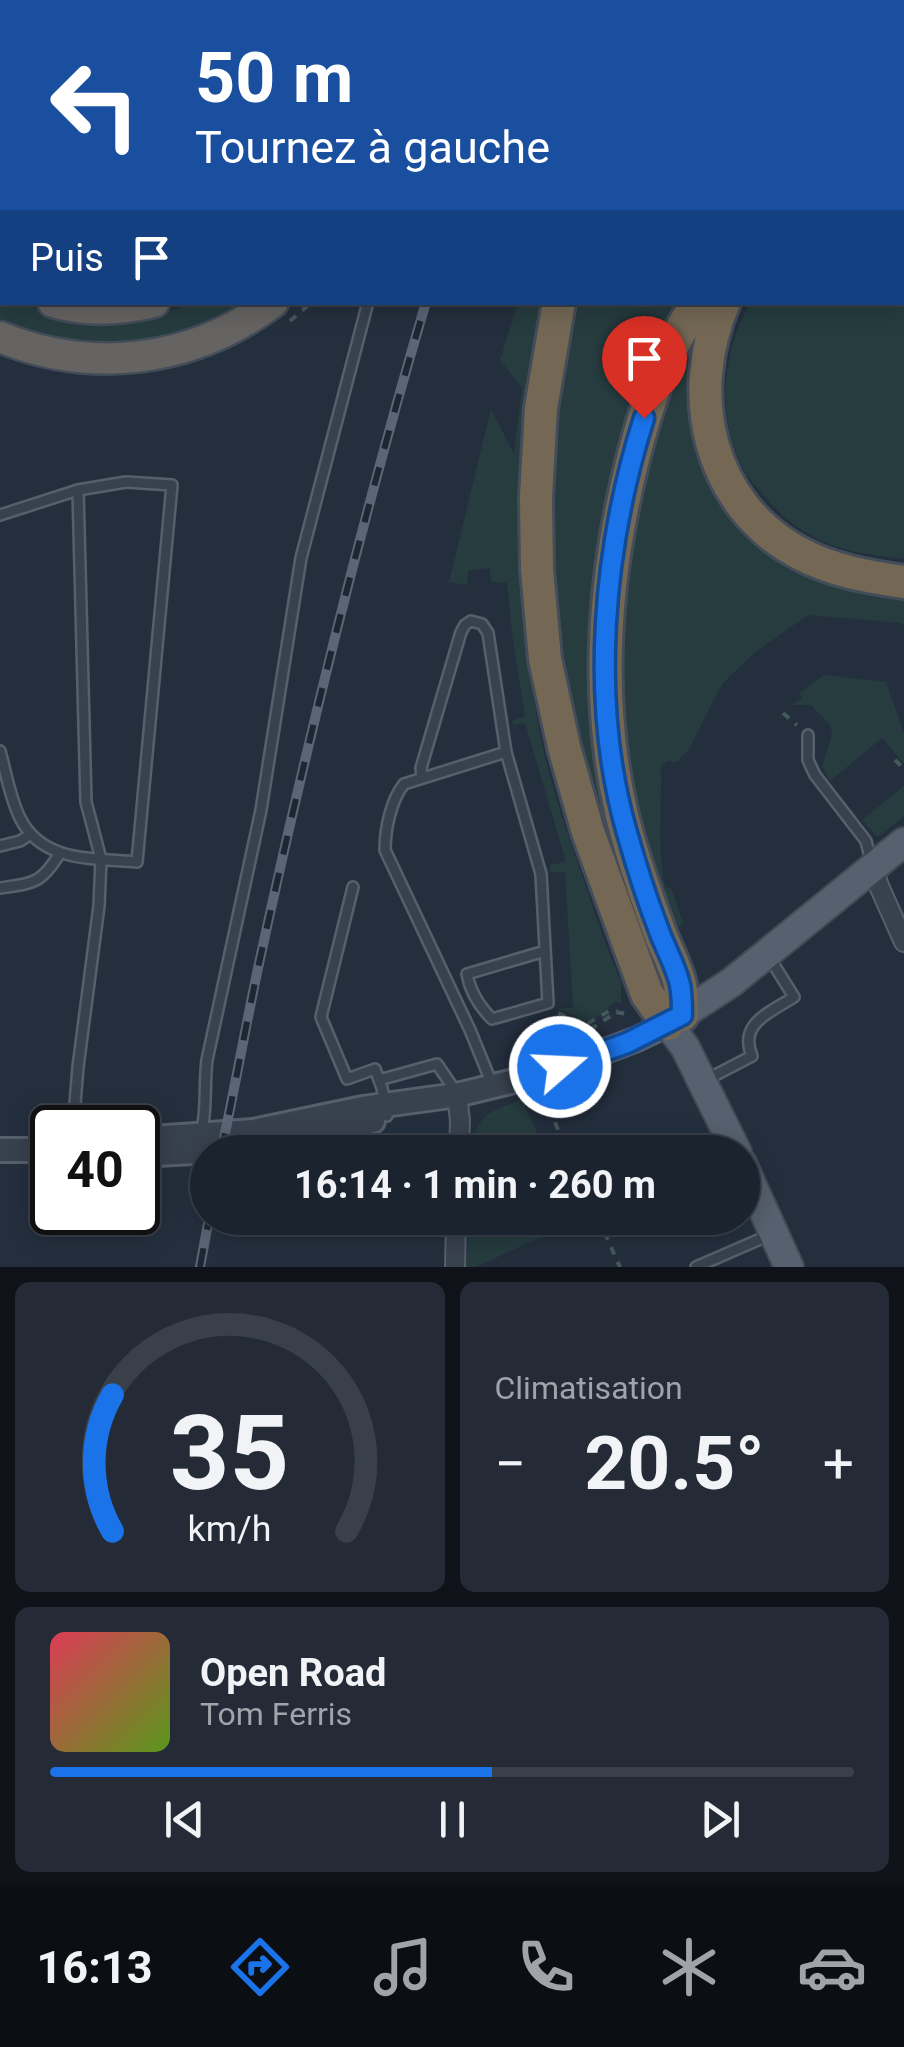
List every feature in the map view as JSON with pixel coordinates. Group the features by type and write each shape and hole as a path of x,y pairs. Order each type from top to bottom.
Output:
{"highway":[{"path":"64,305 101,309 131,305"},
{"path":"0,337 35,350 68,356 105,360 150,356 212,338 269,305"},
{"path":"558,305 541,408 536,497 545,659 566,758 588,832 648,994 679,1029"},
{"path":"679,1029 680,983 643,887 621,812 606,706 606,632 617,530 639,434 672,347 697,305"},
{"path":"723,305 706,362 704,407 714,451 735,493 763,528 798,553 833,568 904,582"}],"main road":[{"path":"728,1135 679,1029 904,842"},
{"path":"760,1208 788,1267"}],"street":[{"path":"873,868 904,942"},
{"path":"303,1135 386,1110 493,1087 679,1029"},
{"path":"457,1095 460,1135"},
{"path":"160,1140 190,1143"},
{"path":"160,1151 190,1146"},
{"path":"0,1150 30,1150"},
{"path":"455,1267 456,1235"}],"lane":[{"path":"202,1135 207,1104 207,1060 261,810 301,558 367,305"},
{"path":"0,515 78,490 126,482 172,485 137,862 60,853 39,843 20,818 0,751"},
{"path":"74,1105 99,906 101,859 86,802 78,490"},
{"path":"422,778 421,768 461,632 472,621 482,624 488,633 506,752 541,874 548,1003 492,1018 481,1008 467,974 545,951"},
{"path":"808,735 808,760 814,775 866,842 873,868"},
{"path":"493,1087 385,850 399,790 408,782 506,752"},
{"path":"0,846 31,834"},
{"path":"0,888 32,883 44,876 60,853"},
{"path":"353,887 321,1016 347,1079 375,1069 386,1110"},
{"path":"702,1082 752,1056 748,1041 751,1028 794,997 767,954"},
{"path":"379,1080 437,1064 457,1095"},
{"path":"696,1267 774,1234"}],"path":[{"path":"784,713 808,735"},
{"path":"895,760 904,769"},
{"path":"554,1010 586,1024 610,1011 618,1011 556,1045"},
{"path":"541,1090 561,1135"},
{"path":"606,1235 620,1267"}],"green space":[{"path":"0,305 31,305 52,314 146,317 189,305 250,305 173,339 75,347 0,326"},
{"path":"517,305 541,305 531,358 521,468 519,523 525,633 542,743 557,798 621,982 621,1003 616,1001 586,1022 557,1008 573,1008 565,872 550,872 550,865 564,862 565,858 525,723 513,725 512,721 525,716 507,583 492,582 489,568 468,571 467,585 449,582 491,409 514,454 522,388 500,360"},
{"path":"571,305 685,305 626,444 615,853 570,719 553,624 548,477"},
{"path":"749,305 904,305 904,559 824,542 800,529 748,477 736,454 726,410 728,366"},
{"path":"689,345 694,345 690,380 692,433 702,467 714,488 780,556 803,573 846,587 904,595 904,626 808,615 754,653 722,684 689,749 677,762 668,761 661,766 663,872 665,886 672,890 683,923 670,930 641,846 621,745 619,592 656,422"},
{"path":"824,675 886,682 904,733 904,764 882,738 830,781 822,766 832,734 830,725 811,705 792,705 802,698 799,693"},
{"path":"904,786 904,816 876,836 862,820"},
{"path":"522,1099 538,1135 475,1135 481,1122"},
{"path":"468,1235 545,1235 476,1267 466,1267"}],"railway":[{"path":"224,1135 317,711 425,305"},
{"path":"200,1267 206,1235"}],"route":[{"path":"560,1067 627,1043 682,1015 680,983 643,887 621,812 606,694 610,573 644,418"}]}
